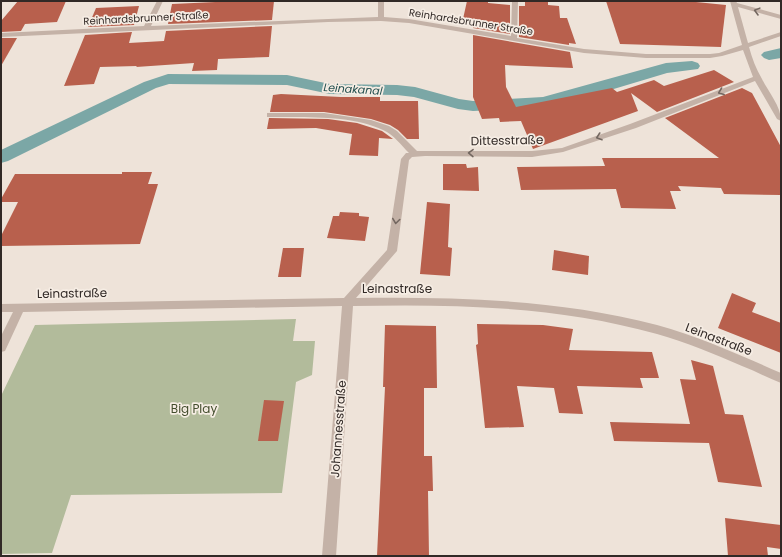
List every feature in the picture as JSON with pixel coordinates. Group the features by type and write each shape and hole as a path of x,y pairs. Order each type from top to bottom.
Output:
{"street":[{"path":"147,28 160,1"},
{"path":"381,1 381,19"},
{"path":"514,39 515,1"},
{"path":"733,2 760,12 781,17"},
{"path":"733,2 744,48 757,78 781,119"},
{"name":"Reinhardsbrunner Straße","path":"1,35 328,20 381,19 409,21 591,52 646,56 710,56 744,48 781,34"},
{"name":"Dittesstraße","path":"415,154 532,154 563,150 633,126 757,78"},
{"path":"270,115 324,115 368,122 386,128 394,133 415,154"},
{"path":"348,301 392,251 405,159 409,155 415,154"},
{"name":"Leinastraße","path":"1,308 348,301 461,302 517,306 639,325 671,334 728,355 781,378"},
{"name":"Johannesstraße","path":"329,556 348,301"},
{"path":"1,348 20,307"}],"green space":[{"name":"Big Play","path":"296,319 293,341 315,341 312,375 296,382 282,493 71,495 52,553 1,554 1,396 35,325"}],"building":[{"path":"18,1 66,1 57,22 25,24 21,31 1,32 1,21"},
{"path":"274,1 272,20 168,24 172,4"},
{"path":"467,1 488,1 488,3 510,5 510,34 473,28 473,26 466,25 468,19 463,19"},
{"path":"525,1 548,1 548,5 559,6 560,18 567,18 576,44 569,43 569,45 519,37 519,6 525,6"},
{"path":"606,1 686,1 726,5 721,47 620,44"},
{"path":"139,6 134,25 88,27 96,8"},
{"path":"272,26 269,57 218,59 217,70 192,71 194,63 136,67 137,66 100,67 94,84 64,86 85,35 132,32 129,43 164,41 166,31"},
{"path":"473,35 570,52 573,68 505,65 506,87 516,107 612,88 617,92 654,80 664,86 714,70 734,82 657,112 631,93 638,111 533,149 521,121 500,122 499,118 482,119 473,97"},
{"path":"1,38 17,38 1,66"},
{"path":"742,88 752,93 781,147 781,195 724,194 721,188 678,186 681,191 670,191 676,209 621,208 616,189 521,190 517,167 605,166 602,158 719,158 665,118"},
{"path":"273,95 380,97 380,101 418,101 419,139 407,139 398,130 390,125 371,119 324,112 270,112"},
{"path":"269,118 328,119 357,123 382,131 393,139 379,138 378,156 349,155 352,134 316,128 267,129"},
{"path":"443,164 466,164 467,168 478,167 479,191 443,190"},
{"path":"122,172 152,172 148,184 158,184 140,244 1,246 1,236 18,202 1,202 1,199 15,174 122,174"},
{"path":"427,202 450,204 448,247 452,248 450,276 420,274"},
{"path":"340,212 359,213 359,216 369,217 365,241 327,238 333,216 339,216"},
{"path":"283,248 304,248 301,277 278,277"},
{"path":"554,250 589,256 588,275 552,270"},
{"path":"732,293 756,303 752,312 781,323 781,353 718,328"},
{"path":"477,324 543,325 573,329 569,350 652,352 659,378 640,378 643,388 577,386 583,414 559,413 554,388 517,386 524,427 485,428 476,345 478,344"},
{"path":"385,325 436,326 437,388 424,388 424,456 432,456 433,491 428,491 429,556 377,556 385,387 383,387"},
{"path":"691,360 713,366 725,414 743,415 762,487 718,482 709,443 614,441 610,422 690,424 680,379 696,380"},
{"path":"264,400 284,401 278,441 258,441"},
{"path":"725,518 781,525 781,549 767,547 768,556 728,556"}],"waterway":[{"name":"Leinakanal","path":"769,55 781,53"},
{"name":"Leinakanal","path":"1,157 150,85 168,79 287,80 330,89 397,90 415,92 458,104 473,106 543,102 591,90 666,68 692,66"}]}
